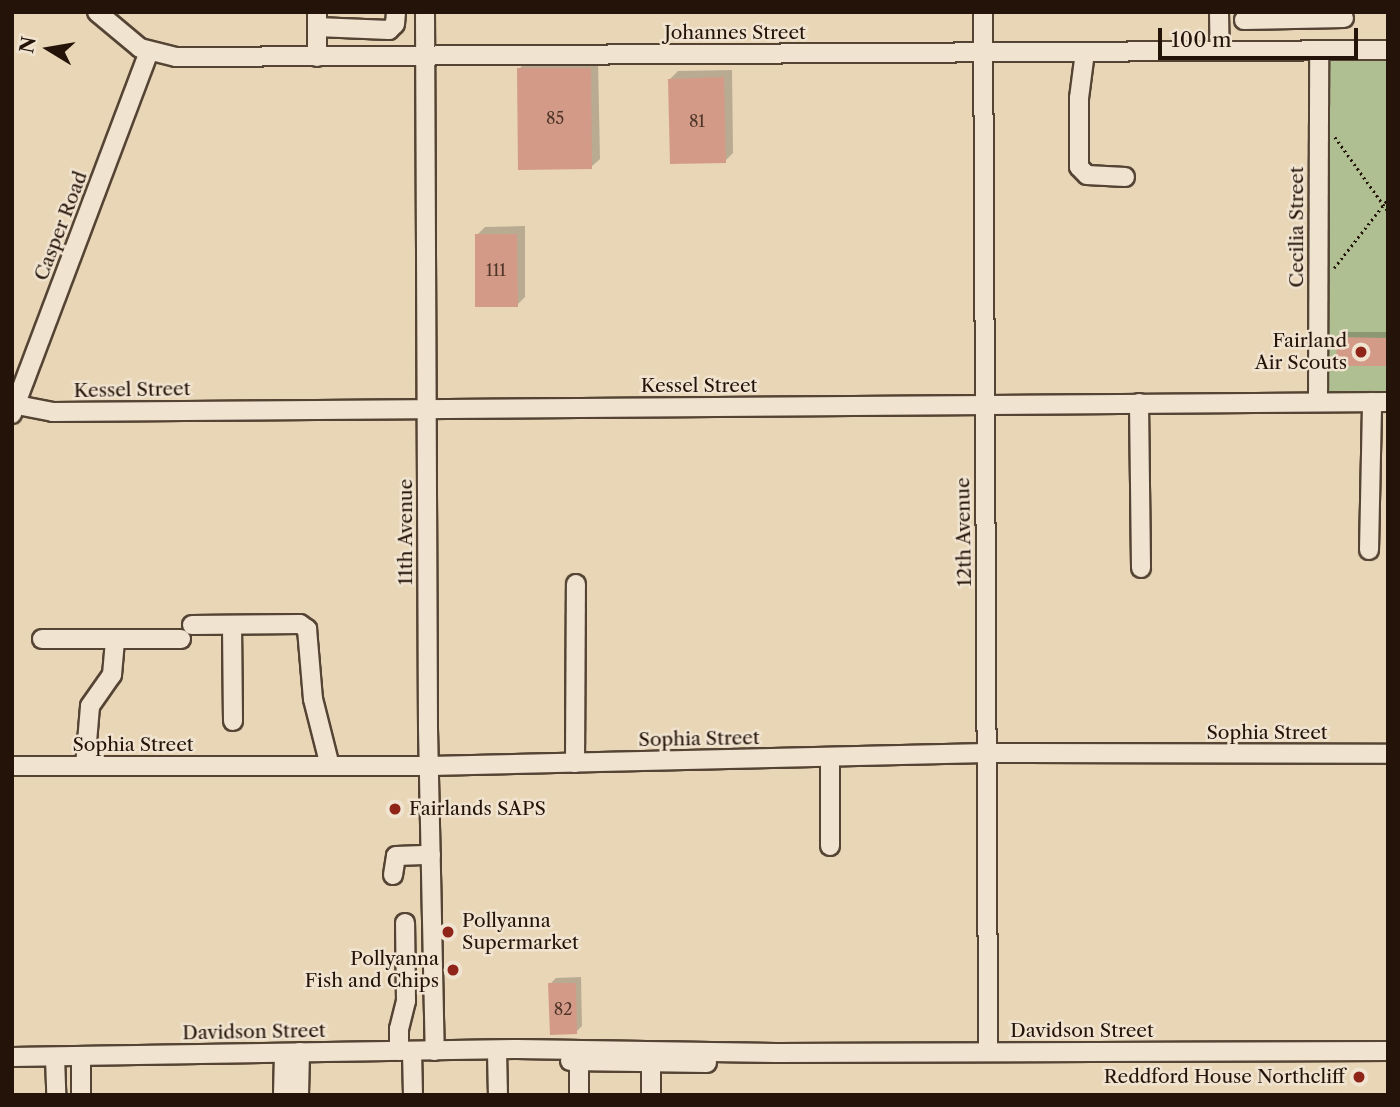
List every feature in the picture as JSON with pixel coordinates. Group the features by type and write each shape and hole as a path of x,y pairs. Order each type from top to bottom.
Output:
{"street":[{"name":"Johannes Street","path":"97,12 149,52 176,57 1388,50"},
{"path":"317,57 317,20 389,30 395,24 396,12"},
{"name":"11th Avenue","path":"425,12 426,409 435,1051"},
{"name":"12th Avenue","path":"983,12 988,1052"},
{"path":"1219,12 1220,51"},
{"path":"1244,20 1344,18"},
{"name":"Cecilia Street","path":"1303,19 1311,51 1318,402"},
{"name":"Casper Road","path":"13,408 149,52"},
{"path":"1085,52 1086,74 1079,97 1079,167 1087,175 1125,177"},
{"path":"1369,550 1380,402"},
{"name":"Kessel Street","path":"13,408 53,412 1380,402"},
{"path":"1139,404 1141,568"},
{"path":"575,763 576,584"},
{"path":"42,639 115,640 232,625 300,624 307,629 313,699 330,766"},
{"path":"232,625 233,720"},
{"path":"85,766 90,706 112,675 115,640"},
{"name":"Sophia Street","path":"12,766 430,766 987,753 1388,754"},
{"path":"830,757 830,846"},
{"path":"393,875 396,856 431,855"},
{"path":"405,923 406,1001 399,1029 406,1051 413,1095"},
{"name":"Davidson Street","path":"12,1058 406,1051 651,1057 776,1053 1388,1051"},
{"path":"497,1052 498,1095"},
{"name":"Davidson Street","path":"497,1052 579,1062 625,1063 651,1057"},
{"path":"283,1095 292,1053"},
{"path":"292,1053 299,1095"},
{"path":"81,1056 81,1095"},
{"path":"55,1057 57,1095"},
{"path":"650,1095 651,1057"},
{"path":"579,1062 579,1095"},
{"path":"625,1063 640,1077 644,1095"}],"path":[{"path":"1334,137 1388,211"},
{"path":"1328,275 1382,203 1388,199"}],"green space":[{"path":"1388,49 1388,392 1319,394 1323,50"}],"building":[{"path":"517,68 591,68 592,169 518,170"},
{"path":"724,77 726,163 670,164 668,79"},
{"path":"475,234 517,234 518,307 475,307"},
{"name":"Fairland Air Scouts","path":"1336,337 1386,338 1386,366 1337,366"},
{"path":"548,983 576,983 577,1034 550,1035"}],"place":[{"name":"Fairland Air Scouts","path":"1361,352"},
{"name":"Fairlands SAPS","path":"395,809"},
{"name":"Pollyanna Supermarket","path":"448,932"},
{"name":"Pollyanna Fish and Chips","path":"453,970"},
{"name":"Reddford House Northcliff","path":"1359,1077"}]}
